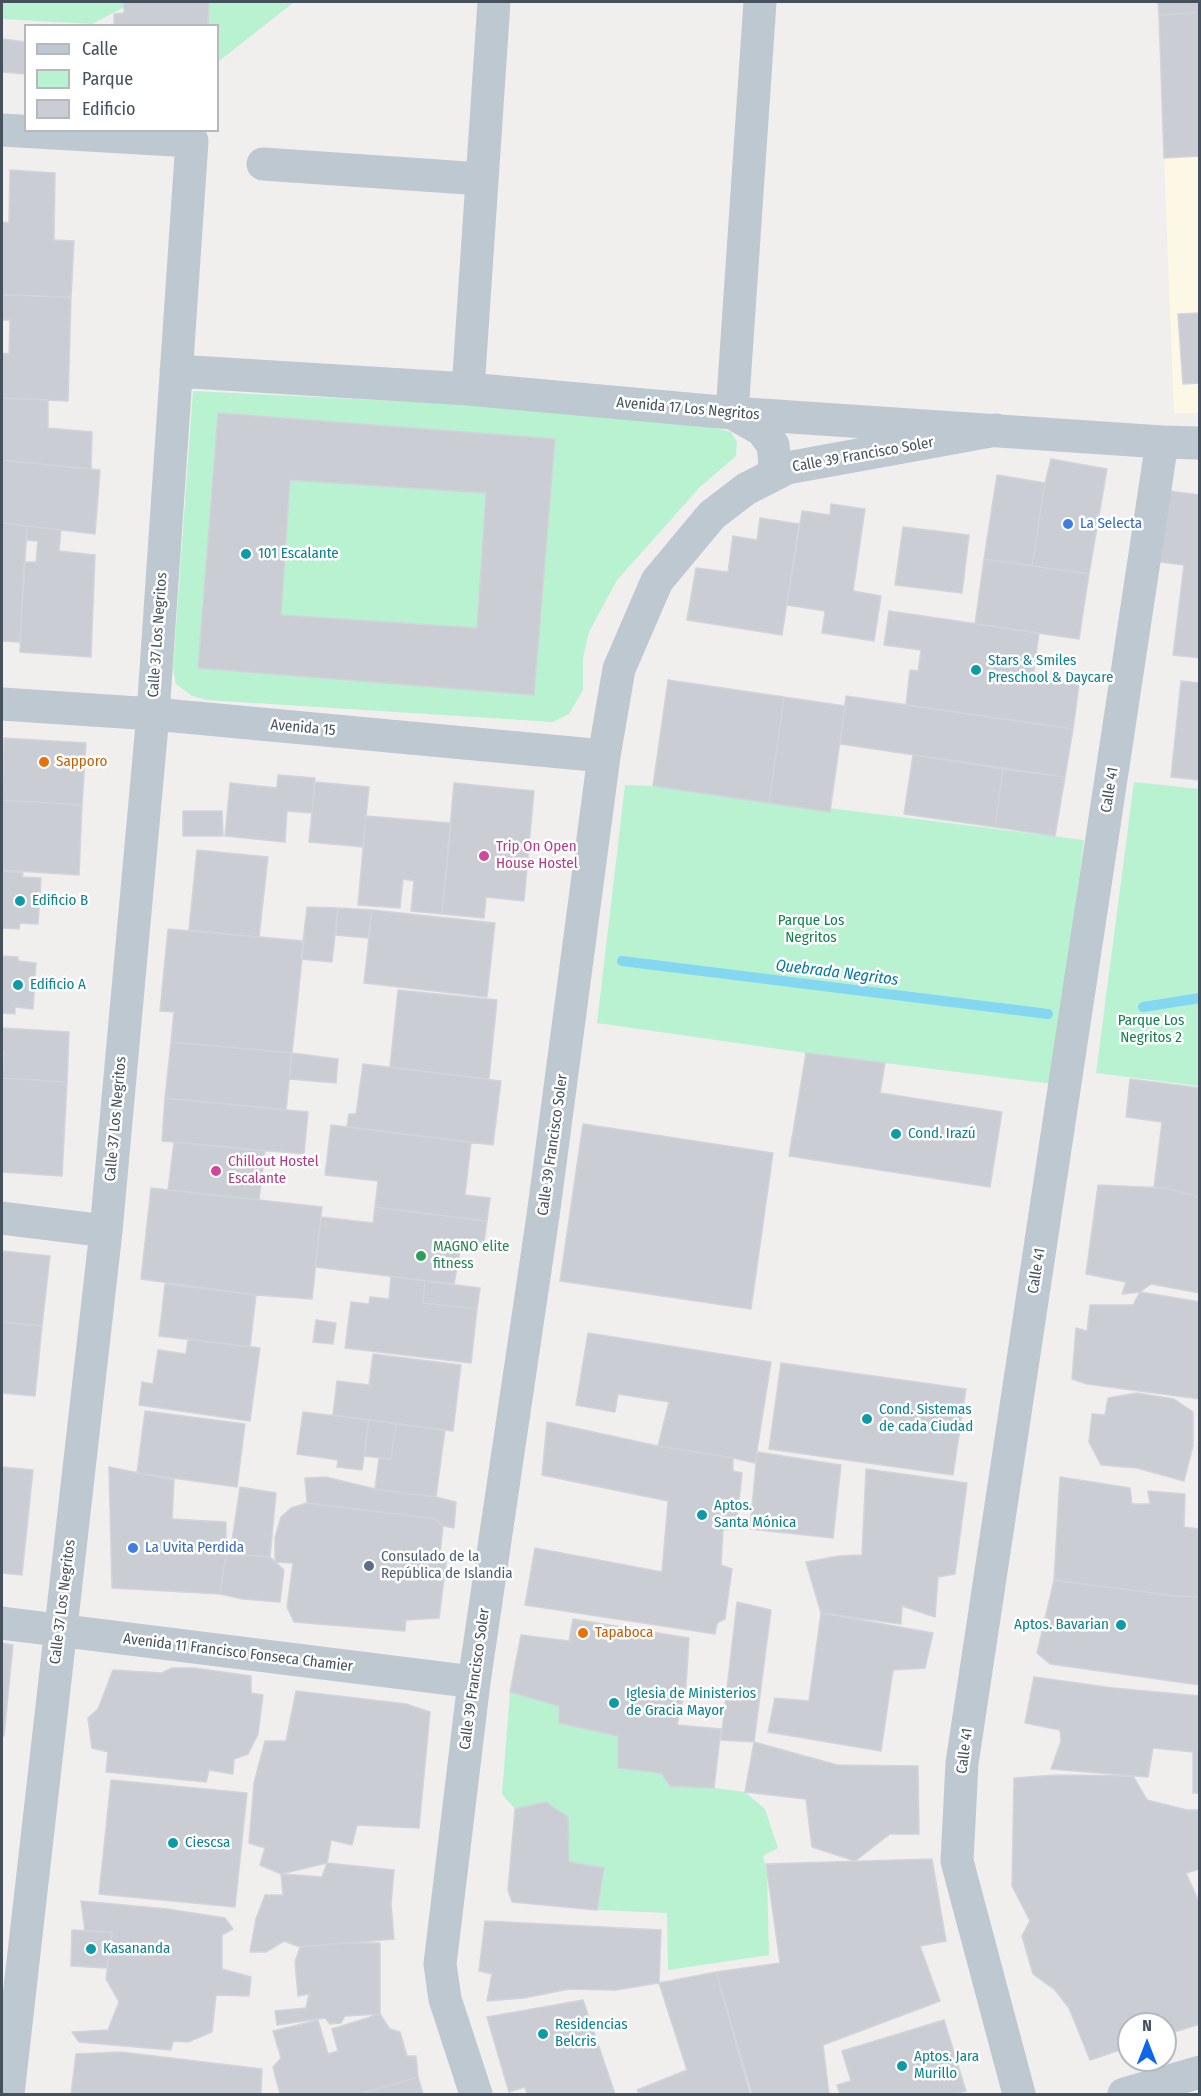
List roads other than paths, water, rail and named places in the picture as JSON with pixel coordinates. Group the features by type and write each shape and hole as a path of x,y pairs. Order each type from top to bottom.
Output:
{"street":[{"path":"468,389 494,2"},
{"path":"760,2 732,413 762,430 773,446 775,462 772,475"},
{"name":"Calle 37 Los Negritos","path":"2,130 24,131"},
{"name":"Calle 37 Los Negritos","path":"8,2094 106,1231 153,714 192,141 37,132"},
{"path":"263,164 482,179"},
{"name":"Avenida 17 Los Negritos","path":"176,371 468,389 732,413 1200,443"},
{"name":"Calle 39 Francisco Soler","path":"476,2094 445,1999 440,1964 474,1683 542,1228 604,756 619,669 657,581 712,515 746,489 788,468 996,430"},
{"name":"Calle 41","path":"1019,2094 957,1861 962,1763 1162,442"},
{"name":"Avenida 15","path":"2,704 153,714 604,756"},
{"path":"2,1218 106,1231"},
{"name":"Avenida 11 Francisco Fonseca Chamier","path":"2,1623 474,1683"},
{"path":"1124,2094 1200,2072"}],"waterway":[{"name":"Quebrada Negritos","path":"622,961 1048,1014"},
{"name":"Quebrada Negritos","path":"1143,1007 1200,998"}],"place":[{"name":"La Selecta","path":"1068,524"},
{"name":"101 Escalante","path":"246,554"},
{"name":"Stars & Smiles Preschool & Daycare","path":"976,670"},
{"name":"Sapporo","path":"44,762"},
{"name":"Trip On Open House Hostel","path":"484,856"},
{"name":"Edificio B","path":"20,901"},
{"name":"Edificio A","path":"18,985"},
{"name":"Cond. Irazú","path":"896,1134"},
{"name":"Chillout Hostel Escalante","path":"216,1171"},
{"name":"MAGNO elite fitness","path":"421,1256"},
{"name":"Cond. Sistemas de cada Ciudad","path":"867,1419"},
{"name":"Aptos. Santa Mónica","path":"702,1515"},
{"name":"La Uvita Perdida","path":"133,1548"},
{"name":"Consulado de la República de Islandia","path":"369,1566"},
{"name":"Aptos. Bavarian","path":"1121,1625"},
{"name":"Tapaboca","path":"583,1633"},
{"name":"Iglesia de Ministerios de Gracia Mayor","path":"614,1703"},
{"name":"Ciescsa","path":"173,1843"},
{"name":"Kasananda","path":"91,1949"},
{"name":"Residencias Belcris","path":"543,2034"},
{"name":"Aptos. Jara Murillo","path":"902,2066"}],"park label":[{"name":"Parque Los Negritos","path":"811,930"},
{"name":"Parque Los Negritos 2","path":"1151,1030"}]}
